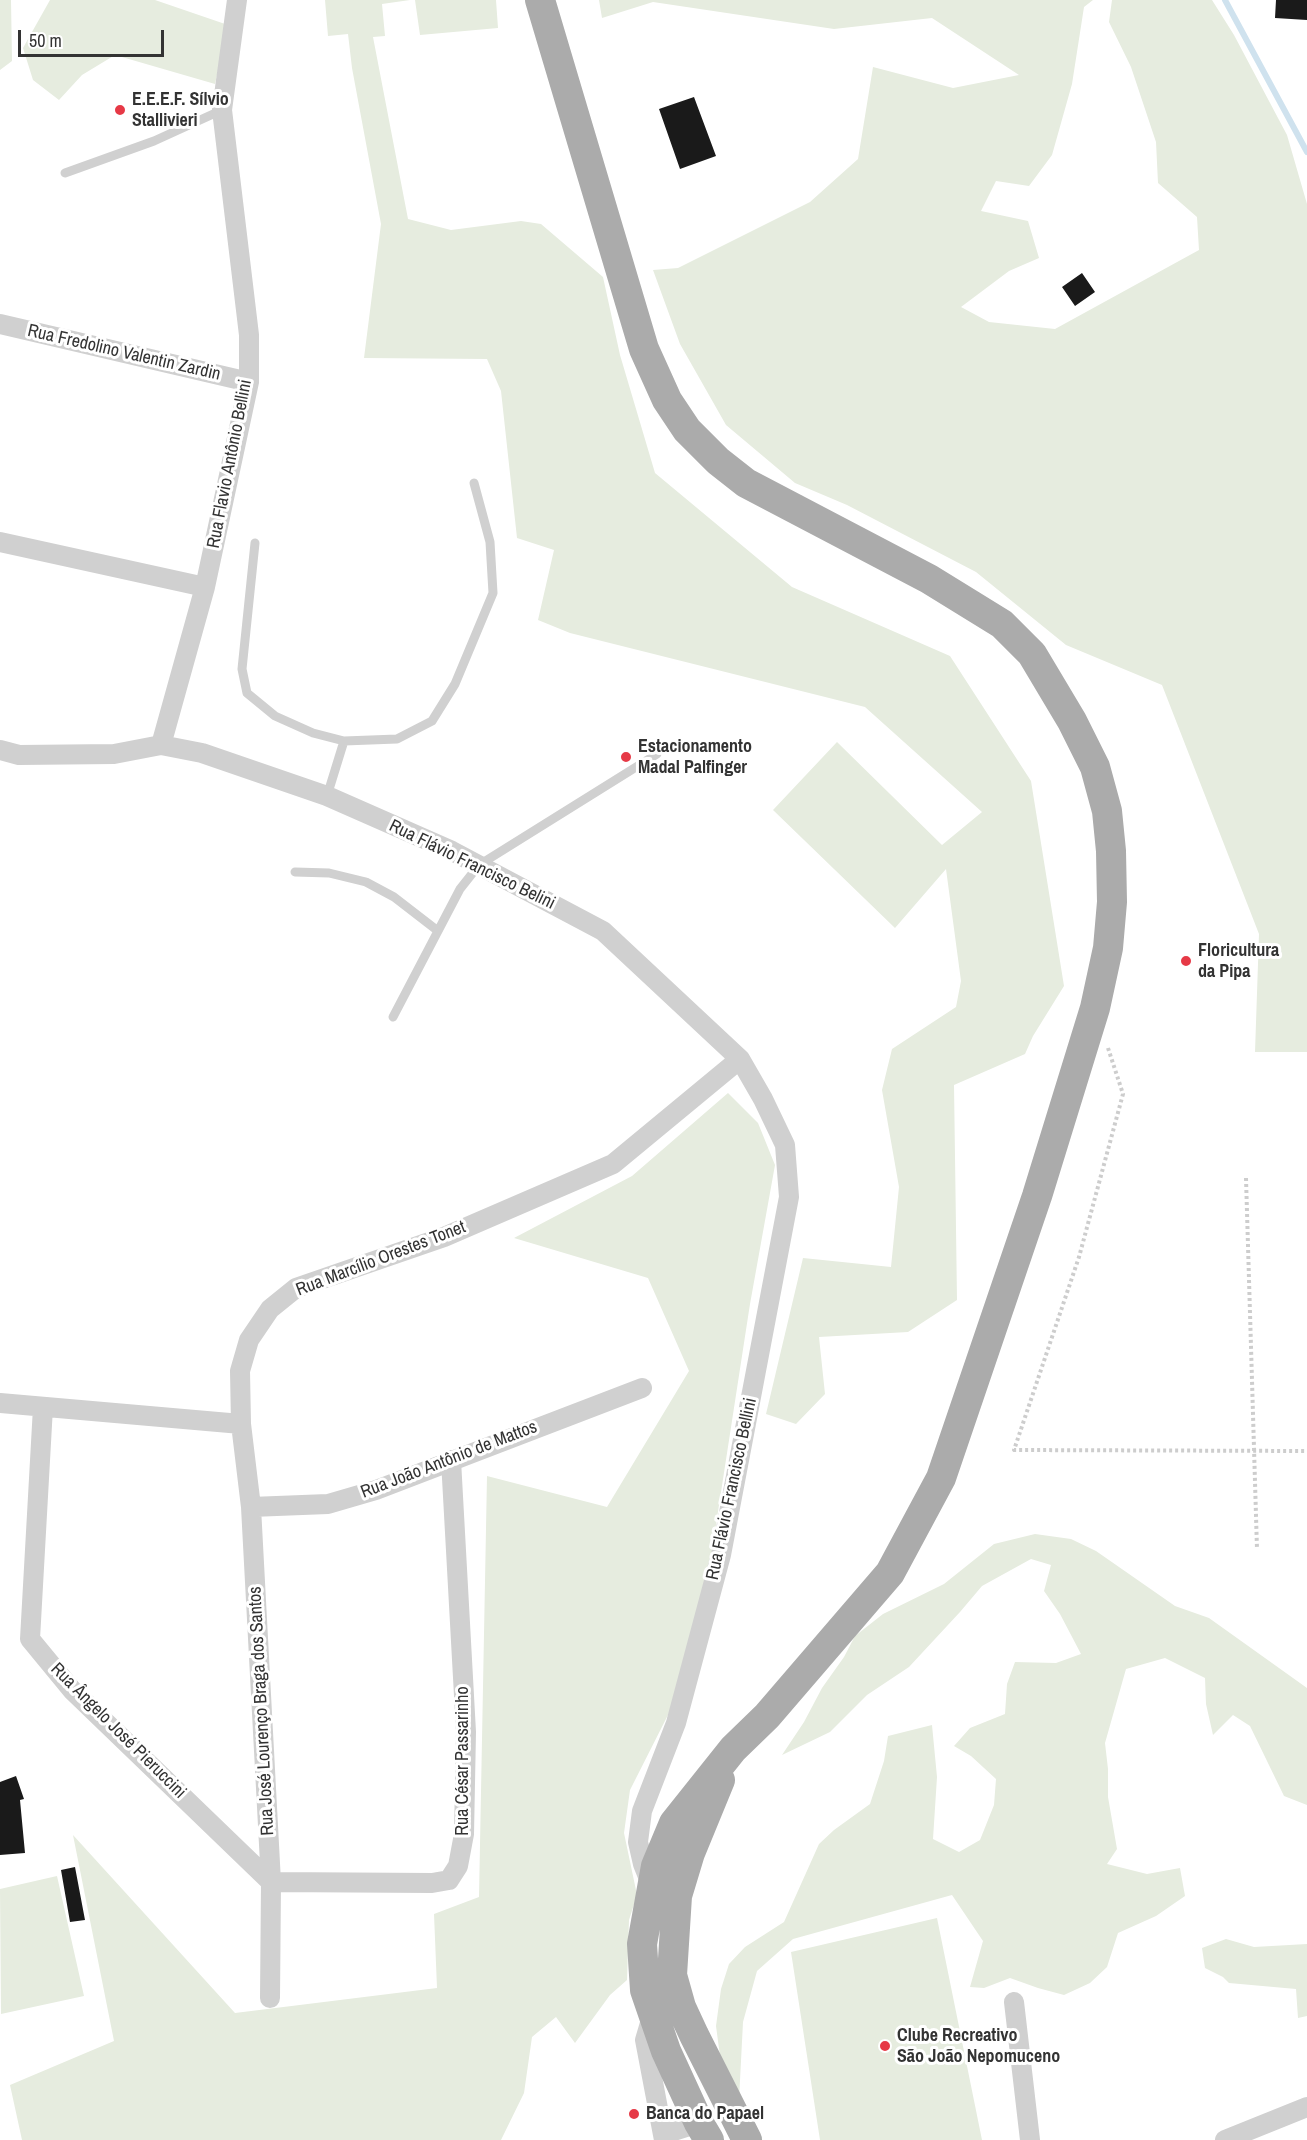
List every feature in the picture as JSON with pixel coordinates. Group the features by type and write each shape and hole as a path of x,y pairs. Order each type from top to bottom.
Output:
{"main road":[{"path":"540,0 644,349 667,400 687,430 718,461 746,483 930,579 1002,624 1032,654 1072,721 1095,767 1107,811 1111,852 1112,902 1108,948 1095,1008 1037,1196 941,1478 890,1573 774,1708 733,1749 674,1822 656,1866 642,1944 645,1990 694,2035 747,2140"},
{"path":"704,2131 666,2051 667,2010 672,1975 677,1896 690,1853 733,1749"}],"street":[{"name":"Rua Flavio Antônio Bellini","path":"161,745 205,587 249,382 249,335 222,110 237,0"},
{"name":"Rua Fredolino Valentin Zardin","path":"0,324 249,382"},
{"path":"0,542 205,587"},
{"path":"0,750 19,755 114,754 161,745"},
{"name":"Rua Flávio Francisco Belini","path":"161,745 202,753 327,796 452,850 603,931 740,1059"},
{"name":"Rua Marcílio Orestes Tonet","path":"241,1424 240,1371 249,1340 270,1309 296,1288 444,1237 613,1164 740,1059"},
{"name":"Rua Flávio Francisco Bellini","path":"676,1911 652,1886 643,1863 638,1842 642,1811 676,1723 721,1555 789,1197 785,1144 740,1059"},
{"name":"Rua João Antônio de Mattos","path":"250,1507 328,1504 376,1490 642,1388"},
{"path":"0,1403 241,1424"},
{"name":"Rua Ângelo José Pieruccini","path":"43,1407 30,1640 72,1690 271,1882"},
{"name":"Rua José Lourenço Braga dos Santos","path":"241,1424 250,1507 271,1882 270,1998"},
{"name":"Rua César Passarinho","path":"271,1882 432,1883 449,1880 458,1866 464,1833 466,1732 451,1460"},
{"path":"1014,2002 1030,2140"},
{"path":"667,2010 645,2040 664,2137 704,2131"},
{"path":"1225,2140 1307,2108"}],"lane":[{"path":"65,173 154,141 222,110"},
{"path":"255,543 242,669 247,693 275,716 313,732 345,741 397,739 432,721 455,684 493,593 490,542 474,483"},
{"path":"327,796 345,741"},
{"path":"393,1017 460,889 479,865 657,754"},
{"path":"295,872 329,873 366,882 394,897 438,931"}],"path":[{"path":"1095,1008 1123,1094 1079,1257 1014,1450 1307,1451"},
{"path":"1246,1178 1257,1548"}],"shaded area":[{"path":"0,0 11,0 12,61 0,70"},
{"path":"50,0 155,0 228,25 215,84 115,55 82,75 59,100 33,80 23,48"},
{"path":"325,0 410,0 382,4 385,36 373,37 408,219 451,230 521,221 541,224 603,277 620,355 655,473 792,587 950,656 1031,781 1064,986 1033,1036 1025,1054 954,1085 957,1300 908,1332 819,1337 825,1394 796,1424 766,1414 803,1258 891,1267 899,1187 882,1090 892,1049 956,1007 961,981 946,869 895,928 773,810 837,742 942,845 982,812 865,707 570,633 538,620 554,550 517,538 501,391 487,359 364,358 381,224 352,68 348,34 328,36"},
{"path":"415,0 496,0 498,28 420,35"},
{"path":"599,0 1093,0 1084,7 1072,84 1052,155 1029,186 996,181 981,211 1028,221 1039,258 1009,271 961,307 989,322 1055,329 1199,250 1197,217 1158,183 1156,142 1131,67 1109,22 1112,0 1212,0 1234,35 1287,135 1307,204 1307,1052 1255,1052 1259,934 1162,685 1066,645 976,572 847,505 795,483 726,425 680,344 653,270 678,268 810,202 858,159 873,67 953,88 1019,75 932,18 834,29 653,2 602,18"},
{"path":"728,1093 758,1123 775,1165 750,1304 711,1557 670,1711 630,1790 624,1833 637,1895 629,1920 627,1980 610,1995 575,2043 556,2017 532,2037 524,2093 501,2140 22,2140 10,2085 114,2041 73,1835 235,2013 437,1988 434,1914 479,1897 487,1476 607,1507 689,1371 648,1278 514,1238 632,1176"},
{"path":"1035,1534 1071,1539 1096,1551 1175,1606 1209,1618 1307,1688 1307,1805 1284,1796 1250,1726 1233,1715 1213,1735 1206,1704 1205,1678 1165,1658 1126,1669 1105,1743 1108,1797 1117,1849 1107,1864 1147,1874 1180,1868 1185,1896 1156,1916 1118,1933 1107,1967 1090,1983 1064,1995 1010,1978 984,1988 970,1987 983,1941 952,1895 793,1939 757,1971 743,2022 739,2100 722,2071 716,2026 721,1989 729,1964 745,1947 784,1922 819,1844 870,1804 884,1761 888,1736 932,1725 937,1777 933,1839 959,1852 980,1840 994,1805 996,1779 971,1756 954,1746 970,1728 1005,1714 1007,1684 1015,1662 1056,1663 1081,1654 1060,1614 1044,1591 1051,1565 1031,1559 982,1586 909,1667 867,1695 830,1732 782,1755 855,1636 883,1614 944,1584 994,1544"},
{"path":"57,1876 84,1996 1,2014 0,1889"},
{"name":"Clube Recreativo São João Nepomuceno","path":"937,1918 982,2140 820,2140 791,1952"},
{"path":"1226,1939 1254,1947 1307,1944 1307,2016 1298,2018 1296,1989 1229,1983 1223,1977 1205,1968 1202,1948"}],"building":[{"path":"1276,0 1307,0 1307,20 1275,18"},
{"path":"694,97 716,156 680,169 659,109"},
{"path":"1082,273 1095,292 1075,306 1062,287"},
{"path":"16,1776 24,1799 20,1800 25,1853 0,1855 0,1782"},
{"path":"75,1867 85,1920 70,1922 61,1870"}],"waterway":[{"path":"1225,0 1307,152"}],"place":[{"name":"E.E.E.F. Sílvio Stallivieri","path":"120,110"},
{"name":"Estacionamento Madal Palfinger","path":"626,757"},
{"name":"Floricultura da Pipa","path":"1186,961"},
{"name":"Clube Recreativo São João Nepomuceno","path":"885,2046"},
{"name":"Banca do Papael","path":"634,2114"}]}
